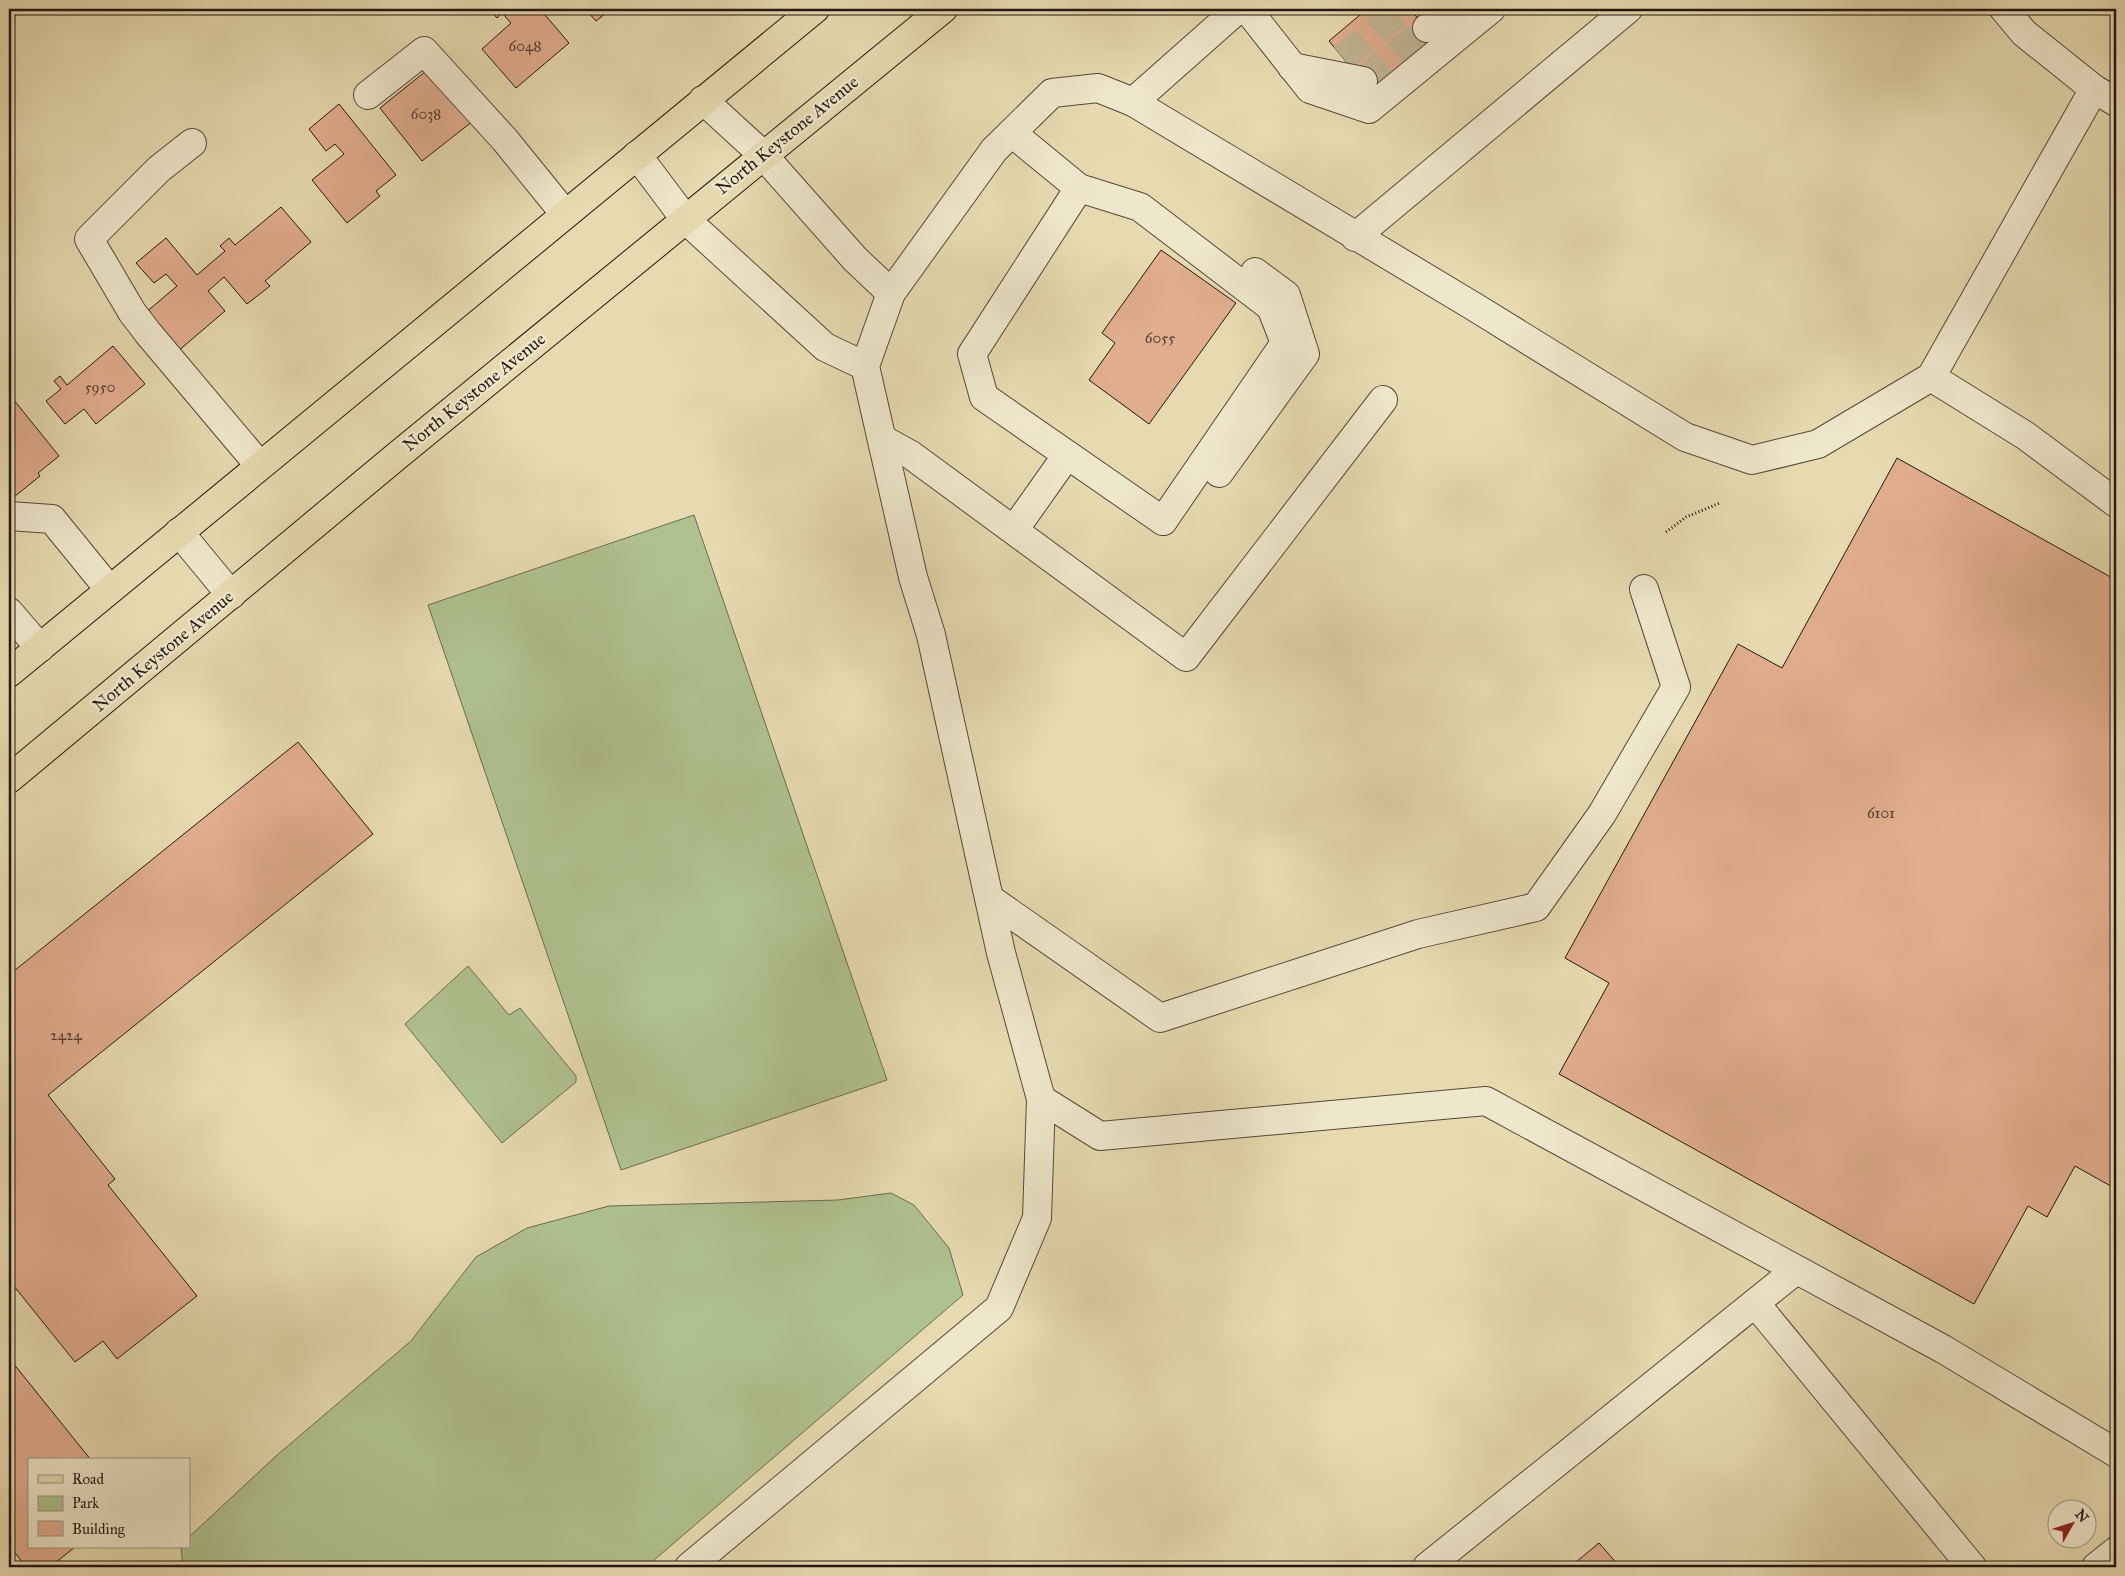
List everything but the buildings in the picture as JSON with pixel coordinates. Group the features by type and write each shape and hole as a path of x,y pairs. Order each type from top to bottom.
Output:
{"main road":[{"path":"9,673 815,9"},
{"name":"North Keystone Avenue","path":"9,779 685,218 942,9"}],"lane":[{"path":"1133,102 1238,9"},
{"path":"1246,9 1310,89 1369,109 1491,9"},
{"path":"1427,28 1457,9"},
{"path":"1354,237 1628,9"},
{"path":"689,1567 999,1308 1037,1218 1041,1099 1001,953 931,635 913,577 866,366 891,293 994,150 1052,93 1098,88 1133,102 1354,237 1473,306 1685,437 1752,460 1818,444 1931,378 2105,96 2024,33 2004,9"},
{"path":"368,95 424,52 505,140 565,214"},
{"path":"1292,67 1343,58"},
{"path":"1292,67 1363,81"},
{"path":"703,100 763,155 855,258 891,293"},
{"path":"1012,133 1079,188 1140,207 1271,307 1285,343 1204,479 1163,522 984,397 972,354 1079,188"},
{"path":"192,143 159,169 89,239 132,312 260,466"},
{"path":"637,155 685,218 825,347 866,366"},
{"path":"1931,378 2026,436 2116,503"},
{"path":"884,440 911,454 1186,657 1383,400"},
{"path":"1014,530 1067,455"},
{"path":"9,516 52,519 109,589"},
{"path":"179,532 231,594"},
{"path":"990,899 1160,1018 1418,934 1536,908 1602,814 1676,687 1644,588"},
{"path":"9,612 40,648"},
{"path":"1041,1099 1100,1136 1486,1102 1943,1349 2116,1453"},
{"path":"1428,1567 1796,1270"},
{"path":"1755,1303 1972,1567"},
{"path":"2096,1567 2116,1551"}],"path":[{"path":"1666,532 1686,517 1720,503"}],"green space":[{"path":"694,515 887,1080 621,1170 428,605"},
{"path":"468,966 509,1015 520,1008 576,1076 576,1082 502,1143 405,1024"},
{"path":"891,1193 914,1205 949,1248 963,1295 646,1567 183,1567 181,1548 190,1548 190,1536 276,1456 411,1341 476,1257 527,1228 609,1206 838,1200"}],"tunnel":[{"path":"1343,58 1402,9"},
{"path":"1363,81 1427,28"}]}
